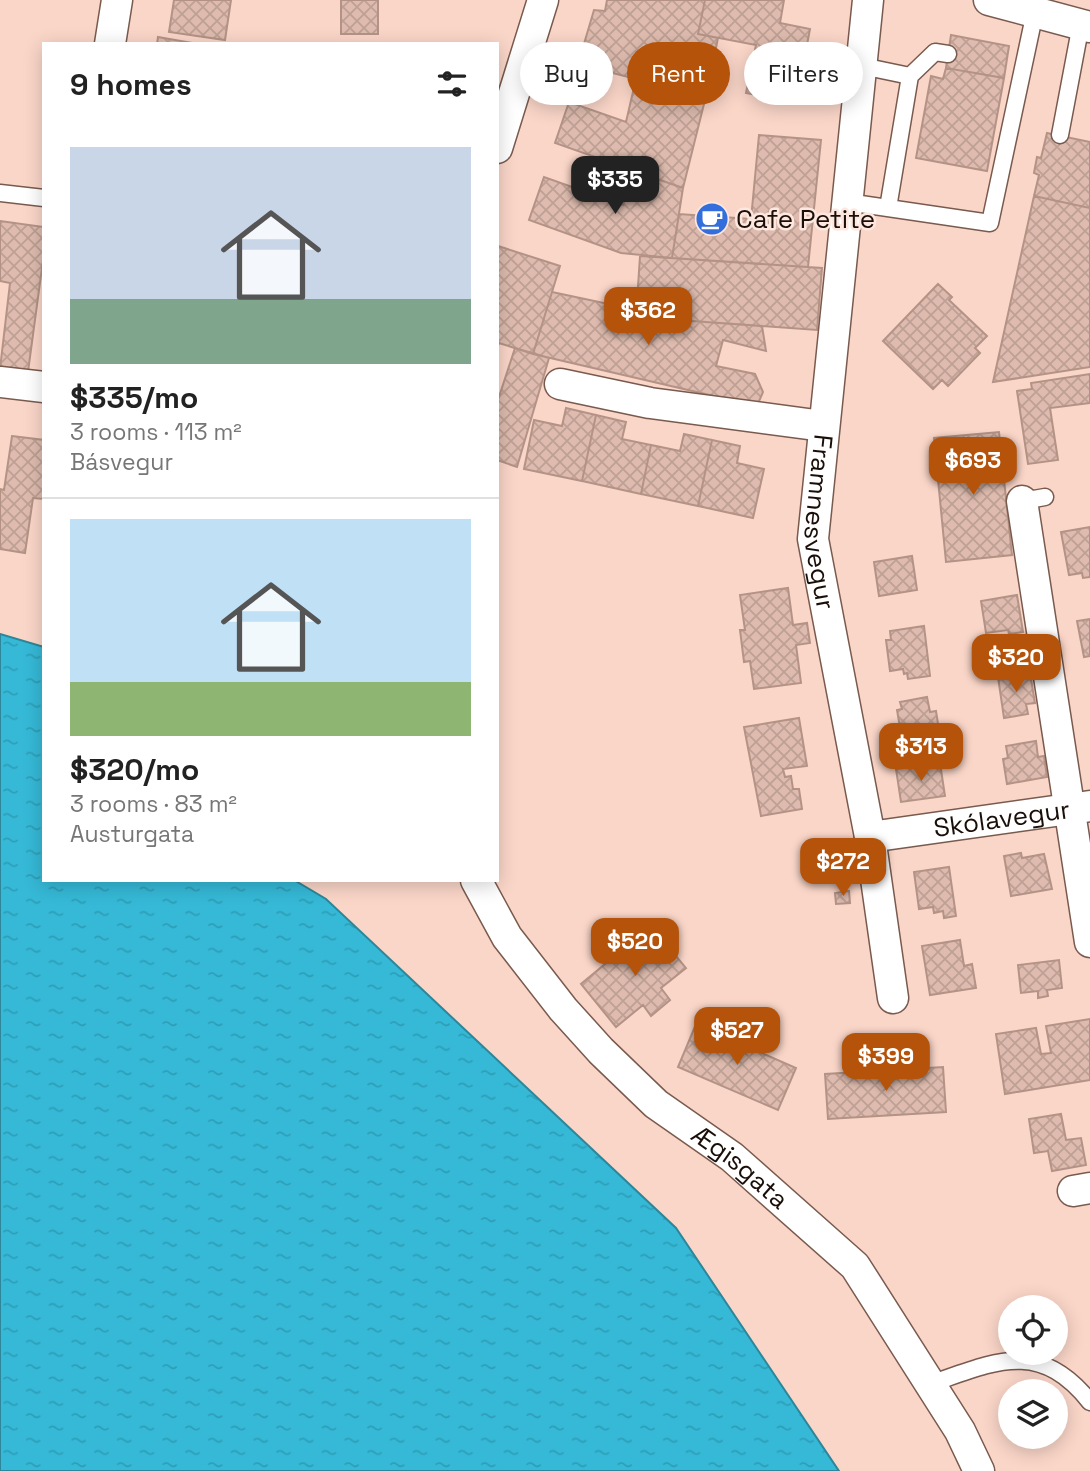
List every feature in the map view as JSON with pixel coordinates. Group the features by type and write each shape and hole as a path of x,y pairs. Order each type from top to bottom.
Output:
{"street":[{"path":"110,42 117,0"},
{"path":"499,142 543,0"},
{"name":"Framnesvegur","path":"863,55 868,0"},
{"path":"989,0 1086,26"},
{"name":"Framnesvegur","path":"858,105 813,539 870,837 893,998"},
{"path":"0,382 42,387"},
{"path":"560,384 650,403 823,426"},
{"path":"1033,499 1080,807 1090,942"},
{"name":"Skólavegur","path":"870,837 1080,807"},
{"name":"Ægisgata","path":"477,882 507,937 563,1009 601,1051 656,1104 732,1157 855,1266 960,1431 979,1471"}],"lane":[{"path":"847,202 990,223 1035,12"},
{"path":"1060,135 1086,26"},
{"path":"888,208 910,76 935,52 948,54"},
{"path":"1006,63 1024,66"},
{"path":"863,66 910,76"},
{"path":"0,193 42,198"},
{"path":"930,1384 998,1361 1018,1360 1040,1364 1056,1371 1090,1402"}],"water":[{"path":"0,634 42,646 42,882 297,882 326,899 676,1228 839,1471 0,1471"}],"building":[{"path":"174,0 231,0 225,40 169,32"},
{"path":"341,0 378,0 378,34 341,34"},
{"path":"607,0 705,0 698,34 718,38 717,42 627,42 627,77 613,73 613,42 585,42 594,10 605,11"},
{"path":"705,0 784,0 780,23 810,29 808,42 744,43 698,34"},
{"path":"951,35 1009,46 1004,78 946,68"},
{"path":"158,37 187,42 157,42"},
{"path":"946,68 1004,78 987,171 916,158 931,76 943,79"},
{"path":"568,105 578,105 626,122 630,105 704,105 683,188 555,143"},
{"path":"1047,133 1090,142 1090,208 1034,196 1039,175 1034,173 1037,157 1041,158"},
{"path":"759,135 821,140 808,267 672,258 679,214 751,219"},
{"path":"634,171 683,188 672,258 621,253 529,220 544,177 623,205"},
{"path":"1034,196 1090,208 1090,367 993,382"},
{"path":"0,221 42,227 42,268 28,372 0,369 10,283 0,281"},
{"path":"499,246 560,266 533,354 499,343"},
{"path":"640,256 822,268 817,330 636,317"},
{"path":"938,284 952,297 949,300 987,336 975,348 980,353 948,386 942,380 933,389 883,341"},
{"path":"552,292 637,310 636,317 762,326 766,351 723,340 716,366 755,374 763,392 757,406 533,354"},
{"path":"515,348 549,358 517,467 499,461 499,397"},
{"path":"1090,374 1090,403 1050,408 1058,460 1028,464 1017,391 1032,389 1031,383"},
{"path":"566,408 596,415 582,481 524,469 534,420 562,426"},
{"path":"596,415 626,422 622,439 651,445 641,494 582,481"},
{"path":"999,432 1012,555 946,562 934,438"},
{"path":"684,434 712,440 698,506 641,494 651,445 680,451"},
{"path":"12,436 42,440 42,499 33,498 25,553 0,549 0,489 4,490"},
{"path":"712,440 740,446 737,463 764,469 753,518 698,506"},
{"path":"1090,527 1090,577 1083,578 1082,573 1069,575 1061,532"},
{"path":"912,556 917,590 879,596 874,562"},
{"path":"788,588 793,625 807,623 810,643 796,645 801,683 754,689 750,661 744,662 740,630 745,630 740,595"},
{"path":"1017,595 1023,632 1009,634 1008,630 986,633 981,601"},
{"path":"1090,619 1090,656 1084,657 1077,621"},
{"path":"924,626 930,676 908,679 903,669 890,671 886,640 891,640 890,631"},
{"path":"1030,673 1035,703 1026,704 1028,714 1004,718 998,677"},
{"path":"927,697 930,712 936,711 941,743 919,747 918,736 902,739 897,710 902,709 900,702"},
{"path":"799,718 807,766 783,769 785,777 791,776 793,789 799,789 802,809 761,816 744,727"},
{"path":"1036,741 1038,757 1044,756 1047,777 1007,784 1003,759 1008,758 1006,746"},
{"path":"940,763 945,796 901,802 896,769"},
{"path":"1021,853 1022,858 1044,854 1052,889 1011,896 1004,856"},
{"path":"949,867 956,916 944,918 943,911 934,913 933,907 919,909 914,872"},
{"path":"849,891 850,903 836,904 835,893"},
{"path":"651,926 686,968 661,988 670,1000 651,1016 643,1005 616,1027 581,984"},
{"path":"960,940 964,966 972,964 976,988 930,995 922,946"},
{"path":"1059,960 1062,988 1047,990 1048,996 1038,998 1038,991 1021,993 1018,965"},
{"path":"1090,1019 1090,1080 1005,1094 996,1034 1036,1028 1041,1054 1051,1053 1046,1026"},
{"path":"696,1024 796,1068 778,1110 678,1067"},
{"path":"943,1067 946,1112 828,1119 825,1074"},
{"path":"1061,1114 1066,1140 1081,1138 1086,1165 1052,1171 1048,1151 1034,1153 1029,1119"}],"place":[{"name":"Cafe Petite","path":"712,219"}]}
